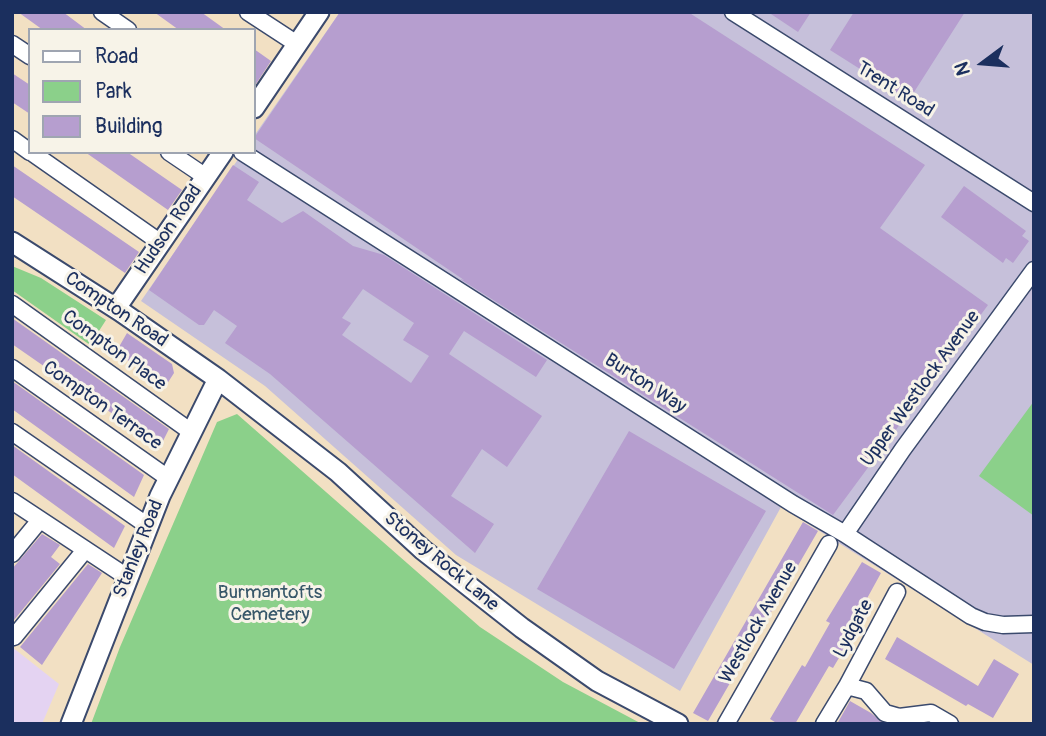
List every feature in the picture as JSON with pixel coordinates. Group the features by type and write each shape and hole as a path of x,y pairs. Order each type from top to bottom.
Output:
{"street":[{"path":"102,12 125,28"},
{"path":"248,12 297,44"},
{"path":"256,105 319,12"},
{"name":"Trent Road","path":"733,12 1034,203"},
{"path":"12,44 28,55"},
{"path":"12,139 28,151"},
{"path":"33,154 162,243"},
{"path":"172,154 206,177"},
{"name":"Hudson Road","path":"116,308 222,154"},
{"name":"Burton Way","path":"245,154 971,616 1003,625 1034,624"},
{"name":"Compton Road","path":"12,242 116,308 218,379"},
{"name":"Upper Westlock Avenue","path":"845,534 903,449 1034,270"},
{"name":"Compton Place","path":"12,304 190,431"},
{"name":"Compton Terrace","path":"12,368 168,478"},
{"name":"Stanley Road","path":"71,724 168,478 218,379"},
{"name":"Stoney Rock Lane","path":"218,379 338,472 424,550 522,628 597,681 678,724"},
{"path":"12,432 148,526"},
{"path":"12,501 127,577"},
{"path":"12,554 40,520"},
{"name":"Westlock Avenue","path":"726,724 829,544"},
{"path":"13,637 85,550"},
{"name":"Lydgate","path":"824,724 898,592"},
{"name":"Lydgate","path":"847,685 866,691 885,713 900,717 931,713 950,724"}],"shaded area":[{"path":"340,12 1034,12 1034,665 781,507 680,691 456,555 265,386 141,301 242,154 256,154 256,133"},
{"path":"12,647 59,684 42,724 12,724"}],"green space":[{"path":"12,266 41,278 106,320 90,345 12,290"},
{"path":"1034,401 1034,516 979,476"},
{"name":"Burmantofts Cemetery","path":"237,414 480,627 563,682 642,724 91,724 120,647 217,422"}],"building":[{"path":"18,12 63,12 84,28 40,28"},
{"path":"154,12 201,12 223,28 176,28"},
{"path":"340,12 688,12 925,165 880,228 988,305 833,515 460,279 464,280 256,139 256,135"},
{"path":"768,12 811,12 798,32"},
{"path":"854,12 965,12 909,100 830,50"},
{"path":"256,50 271,61 256,84"},
{"path":"12,73 28,84 28,113 12,102"},
{"path":"88,154 130,154 182,190 168,210"},
{"path":"12,165 139,252 125,273 12,196"},
{"path":"233,165 259,182 247,200 282,223 303,211 353,246 384,255 547,360 536,377 464,331 449,354 542,416 507,467 482,449 451,496 494,524 475,553 270,374 225,343 237,326 214,310 204,325 199,325 149,290","holes":["363,289 414,323 403,340 429,356 411,383 342,335 351,323 342,318"]},
{"path":"964,186 1026,231 1022,236 1029,241 1013,263 1006,258 1003,263 941,217"},
{"path":"12,318 169,429 159,449 135,427 12,344"},
{"path":"127,333 172,364 174,373 165,387 116,352"},
{"path":"12,381 144,475 134,497 12,409"},
{"path":"629,431 766,511 674,669 537,589"},
{"path":"12,445 125,526 114,548 12,474"},
{"path":"803,522 818,531 708,721 693,713"},
{"path":"42,534 60,545 51,557 60,564 14,620 12,569"},
{"path":"862,562 881,573 842,644 846,646 833,668 829,666 795,724 778,724 770,719 802,665 805,667 830,623 826,621"},
{"path":"88,564 102,573 42,665 20,647"},
{"path":"897,637 978,686 994,659 1019,674 993,718 968,704 966,706 885,659"},
{"path":"850,701 871,713 884,724 837,724"}]}
